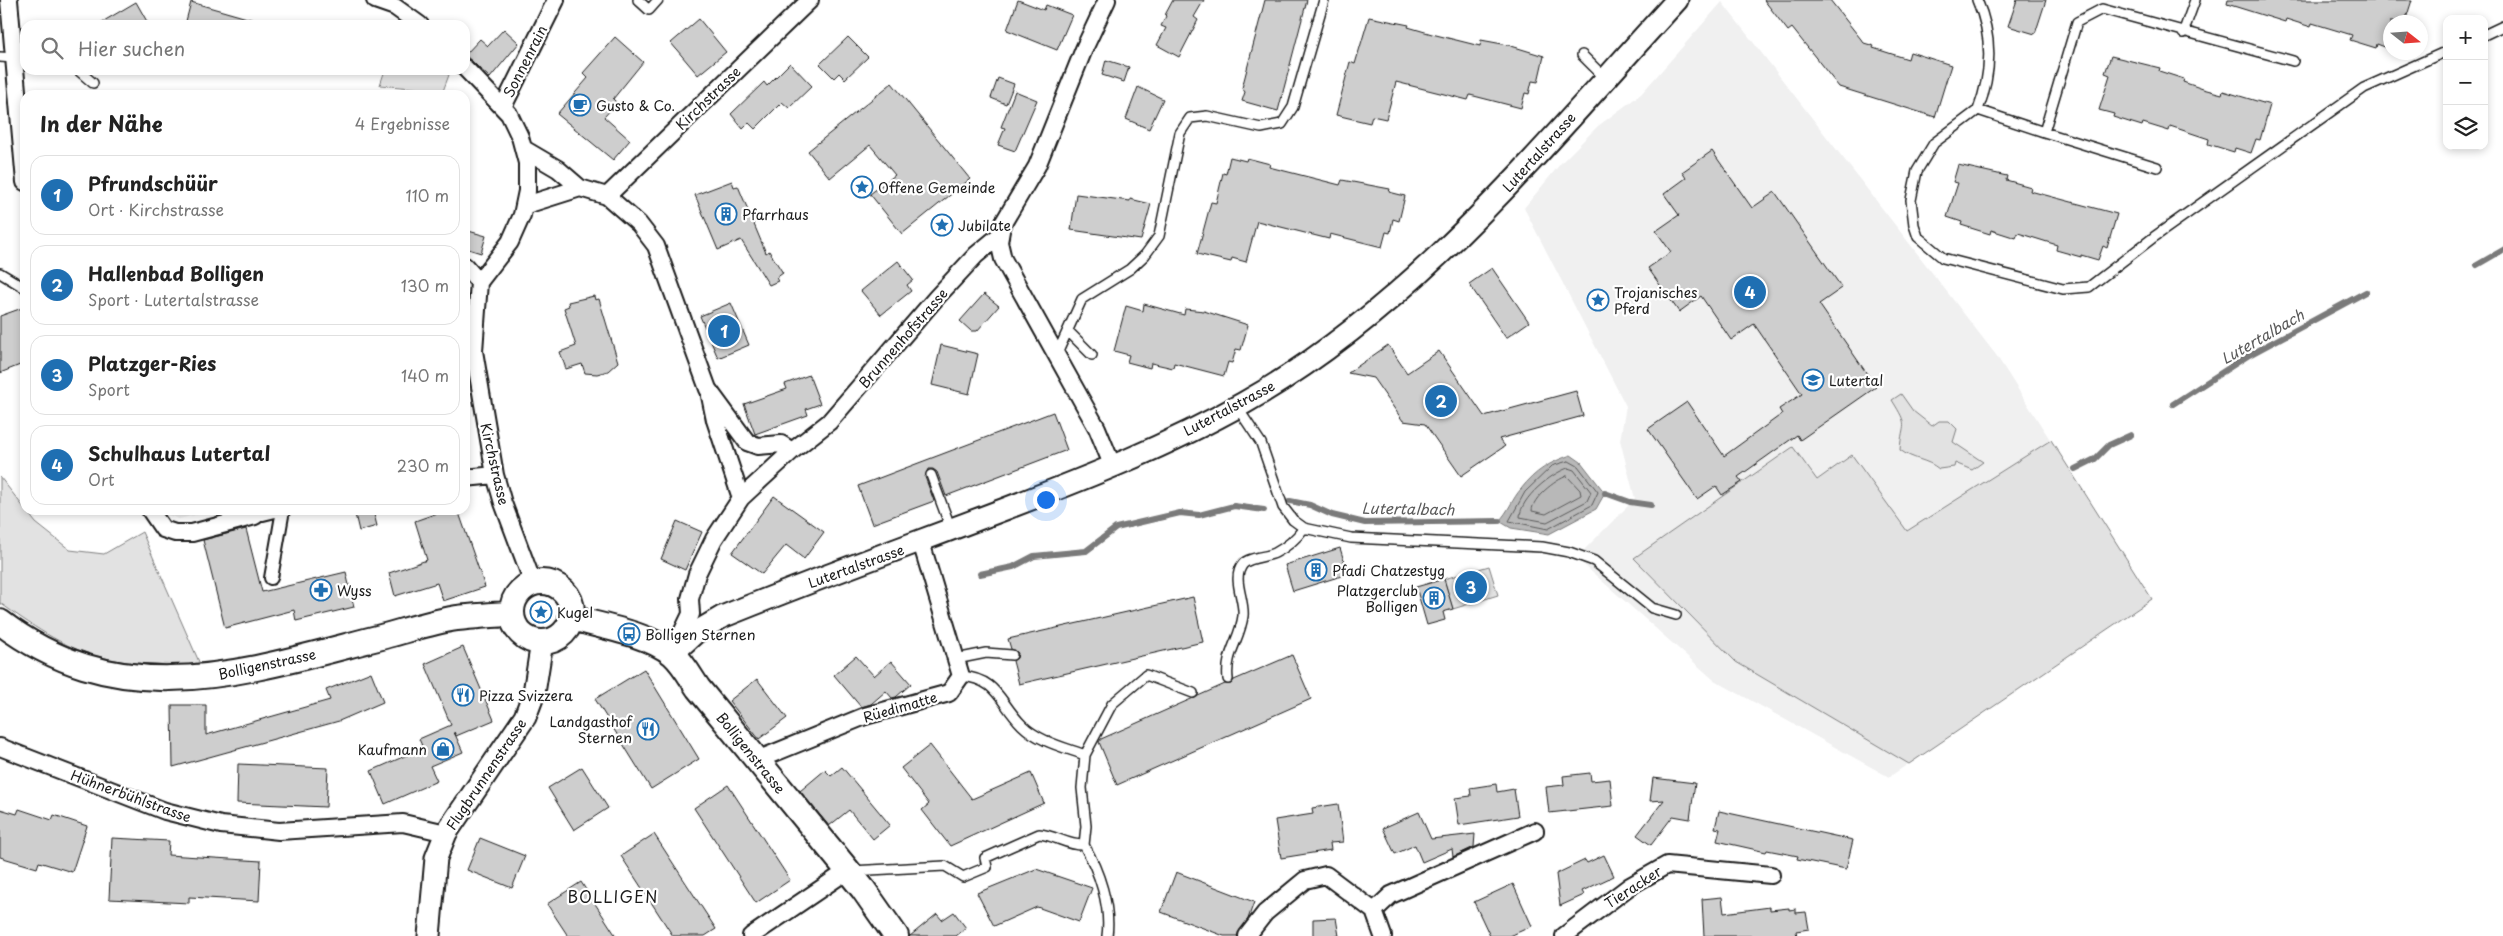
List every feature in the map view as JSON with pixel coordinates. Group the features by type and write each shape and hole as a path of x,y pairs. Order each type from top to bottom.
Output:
{"main road":[{"path":"533,583 551,583 559,587 570,601 571,618 564,632 550,641 542,642 528,639 517,628 512,614 516,598 526,587 533,583"},
{"name":"Bolligenstrasse","path":"0,622 44,650 72,662 111,674 180,680 240,672 450,620 512,614"},
{"name":"Bolligenstrasse","path":"571,618 629,634 665,648 672,654 863,889 896,936"}],"street":[{"path":"9,0 20,128"},
{"path":"375,0 395,7 413,20"},
{"name":"Sonnenrain","path":"524,149 516,126 502,107 556,0"},
{"name":"Kirchstrasse","path":"607,196 810,0"},
{"path":"1107,0 1084,49 1037,166 1006,218 1000,236 1003,259 1097,428 1113,467"},
{"name":"Lutertalstrasse","path":"672,654 695,633 722,617 1113,467 1237,407 1290,374 1339,340 1428,266 1501,194 1677,0"},
{"path":"470,73 502,107"},
{"path":"524,149 558,169 580,188 607,196 644,229 656,246 708,389 715,420 741,498"},
{"path":"470,272 479,282 510,242 526,205 528,176 524,149"},
{"path":"526,205 580,188"},
{"name":"Brunnenhofstrasse","path":"672,654 691,614 690,599 697,574 714,539 741,498 792,451 830,422 976,255 1000,236"},
{"name":"Kirchstrasse","path":"479,282 474,351 475,369 495,475 503,503 533,583"},
{"path":"708,389 747,442 758,446 781,444 792,451"},
{"path":"470,478 495,475"},
{"path":"153,515 163,529 182,534 259,515"},
{"path":"271,578 282,515"},
{"path":"921,542 961,676"},
{"name":"Flugbrunnenstrasse","path":"428,936 434,867 446,833 525,717 534,693 542,642"},
{"name":"Rüedimatte","path":"757,760 865,716 949,694 961,676"},
{"name":"Hühnerbühlstrasse","path":"0,747 165,810 213,824 247,829 279,830 404,823 446,833"},
{"path":"1374,911 1391,895 1535,831"},
{"name":"Tieracker","path":"1564,936 1630,886 1666,865 1771,875"},
{"path":"751,936 847,871"},
{"path":"1246,936 1265,913 1305,880 1326,875 1374,911 1383,936"}],"lane":[{"path":"638,0 649,10 658,0"},
{"path":"1056,356 1082,299 1130,268 1146,255 1159,236 1180,133 1190,118 1207,116 1261,128 1282,124 1294,107 1324,0"},
{"path":"1977,0 1986,28 1990,63 1984,95 1978,110 1934,143 1916,171 1911,200 1914,225 1918,237 1943,258 2062,289 2089,287 2154,237 2364,88 2443,53"},
{"path":"2183,33 2195,0"},
{"path":"2044,132 2077,22 2102,9 2183,33 2293,61"},
{"path":"2488,33 2503,26"},
{"path":"1582,55 1606,78"},
{"path":"83,75 93,84"},
{"path":"1978,110 2157,167"},
{"path":"0,273 20,285"},
{"path":"1068,331 1092,355"},
{"path":"1237,407 1261,443 1283,507 1293,520 1304,528 1351,538 1542,546 1569,552 1594,561 1652,608 1676,614"},
{"path":"932,475 952,529"},
{"path":"1228,679 1227,661 1243,617 1238,586 1241,568 1247,561 1276,553 1291,544 1304,528"},
{"path":"956,660 986,652 1012,656"},
{"path":"1107,936 1109,922 1102,889 1094,862 1084,845 1086,826 1082,788 1084,755 1112,704 1146,675 1193,692"},
{"path":"961,676 976,677 989,684 1022,725 1039,738 1084,755"},
{"path":"847,871 945,866 963,877 987,867 984,858 1039,834 1047,834 1074,845 1084,845"}],"shaded area":[{"name":"Lutertal","path":"1722,2 1996,355 2152,599 1889,777 1714,680 1576,558 1635,499 1620,440 1626,406 1524,208 1561,163 1598,126 1641,94"},
{"path":"383,75 449,75 443,90 380,85"},
{"path":"1901,394 1913,411 1932,426 1939,421 1949,421 1957,429 1953,442 1983,462 1972,470 1955,463 1954,467 1939,469 1900,450 1904,425 1892,400"},
{"path":"2051,440 2152,599 1909,764 1736,662 1634,558 1793,447 1817,480 1852,455 1907,531"},
{"path":"0,477 20,503 20,515 30,515 36,523 70,550 104,554 142,532 200,664 135,663 97,656 59,641 0,603"},
{"path":"168,515 195,515 179,519"},
{"path":"1489,566 1498,595 1453,609 1444,579"}],"water":[{"path":"1571,455 1581,462 1605,493 1596,509 1549,534 1511,528 1499,521 1518,493 1537,472"}],"building":[{"path":"1018,0 1044,10 1046,5 1072,15 1057,50 1007,30"},
{"path":"1173,0 1204,0 1194,17 1198,20 1179,57 1157,45 1166,28 1161,26"},
{"path":"1265,0 1307,0 1278,111 1242,101 1245,92 1242,88"},
{"path":"1764,0 1830,0 1864,43 1874,46 1873,48 1908,59 1910,52 1951,65 1935,117 1839,87 1792,28 1788,31"},
{"path":"2017,0 2046,0 2035,34 2008,26"},
{"path":"2228,0 2412,0 2407,15 2383,15 2383,46 2377,44 2376,48 2350,40 2352,35 2312,23 2311,27 2286,19 2285,22 2227,4"},
{"path":"136,2 146,20 105,20"},
{"path":"191,2 254,20 186,20"},
{"path":"1369,17 1409,25 1408,27 1480,46 1481,40 1508,45 1544,56 1538,82 1532,81 1529,94 1525,93 1521,108 1470,95 1468,100 1396,82 1386,119 1372,116 1370,123 1336,115 1350,62 1355,64"},
{"path":"699,19 726,52 698,75 671,43"},
{"path":"504,29 519,43 490,78 470,60 470,50 480,39 488,46"},
{"path":"615,37 643,62 613,99 617,103 604,117 630,140 613,160 557,114 588,78 583,73"},
{"path":"848,37 868,57 845,79 839,73 834,78 820,64"},
{"path":"2111,56 2160,68 2159,71 2184,79 2183,82 2203,89 2222,94 2223,91 2270,105 2260,140 2256,139 2251,153 2235,148 2234,152 2208,144 2209,139 2170,126 2169,131 2143,123 2142,126 2113,117 2114,114 2099,110 2110,75 2105,73"},
{"path":"1106,60 1129,67 1124,82 1102,75"},
{"path":"790,63 812,86 789,108 782,102 755,129 749,123 743,129 731,114 764,82 767,86"},
{"path":"998,78 1014,84 1006,104 991,98"},
{"path":"892,83 970,179 902,234 870,194 895,175 870,145 830,178 808,151"},
{"path":"1138,87 1163,99 1149,129 1126,119"},
{"path":"1015,91 1037,100 1015,151 998,145 1005,128 1001,127"},
{"path":"1712,151 1752,208 1775,192 1842,288 1819,304 1876,387 1800,440 1797,435 1738,477 1742,482 1722,495 1716,486 1697,499 1648,429 1687,402 1724,456 1782,414 1779,409 1802,394 1754,324 1731,340 1701,296 1679,312 1648,268 1671,252 1656,231 1679,215 1664,194 1686,178 1682,172"},
{"path":"1230,157 1246,161 1247,158 1270,164 1269,167 1340,185 1342,180 1390,189 1389,192 1405,196 1399,221 1393,219 1390,233 1386,232 1382,247 1330,234 1329,239 1257,221 1246,262 1232,258 1231,262 1197,254 1211,202 1216,203 1223,173 1226,174"},
{"path":"1958,165 2007,176 2006,180 2031,187 2030,191 2117,214 2107,248 2103,246 2098,260 2056,250 2057,245 2018,233 2016,238 1991,230 1990,234 1961,225 1962,222 1947,217 1958,183 1953,182"},
{"name":"Pfarrhaus","path":"732,181 734,187 738,186 766,253 769,251 783,273 776,278 778,281 769,285 741,240 718,250 695,195"},
{"path":"1076,194 1130,201 1130,199 1151,204 1141,240 1071,230"},
{"path":"470,231 486,236 481,253 470,250"},
{"path":"898,261 913,280 907,285 911,291 881,315 861,291"},
{"path":"1492,268 1529,322 1506,338 1469,284"},
{"path":"984,294 999,306 977,331 971,331 960,321"},
{"path":"594,296 595,300 599,299 618,362 608,371 597,374 585,373 582,364 566,369 560,352 576,346 564,308 569,306 568,302"},
{"path":"731,303 749,345 718,358 700,316"},
{"path":"1144,304 1184,315 1185,309 1204,311 1248,325 1241,350 1236,349 1232,363 1228,362 1224,376 1174,363 1173,368 1151,363 1150,368 1127,362 1129,355 1114,351 1126,306 1143,311"},
{"path":"20,309 20,365 0,373 0,316"},
{"path":"941,345 978,354 969,394 932,385"},
{"path":"1388,345 1407,373 1439,351 1484,416 1576,391 1583,416 1499,439 1505,446 1461,476 1425,424 1403,421 1373,378 1348,373"},
{"path":"809,375 820,404 806,409 808,415 755,434 744,404 787,389 785,384"},
{"path":"1053,412 1067,450 946,496 937,472 933,469 928,469 925,477 934,501 872,524 858,486"},
{"path":"774,496 824,532 804,559 786,545 762,574 732,553"},
{"path":"355,515 374,515 377,526 359,531"},
{"path":"432,515 460,515 485,587 443,601 437,583 395,596 389,573 427,560 415,521"},
{"path":"677,521 702,532 685,570 661,559"},
{"path":"246,529 262,592 346,572 354,607 296,621 294,610 225,628 203,540"},
{"name":"Pfadi Chatzestyg","path":"1340,548 1348,574 1293,591 1285,565"},
{"name":"Platzgerclub Bolligen","path":"1444,579 1453,609 1443,612 1445,620 1427,625 1416,587"},
{"path":"1193,597 1203,642 1019,684 1013,661 1017,658 1018,653 1011,649 1008,639"},
{"path":"463,647 494,720 456,736 454,732 463,752 430,766 437,781 385,804 371,771 423,748 419,739 451,725 425,664"},
{"path":"1292,655 1311,699 1117,785 1099,742 1101,739 1225,684 1231,684 1234,680"},
{"path":"856,656 874,676 891,661 911,684 896,697 892,698 886,691 871,704 861,707 834,675"},
{"path":"644,669 699,759 651,789 595,699"},
{"path":"371,672 383,702 339,721 173,767 172,705 206,705 206,735 330,700 326,690"},
{"path":"757,679 787,718 759,739 729,701"},
{"path":"930,745 972,799 1031,773 1044,803 950,846 922,810 929,804 901,768"},
{"path":"238,764 328,768 326,807 237,803"},
{"path":"582,767 608,808 574,830 548,788"},
{"path":"842,767 890,825 873,839 849,810 829,826 800,791 825,770 831,776"},
{"path":"1590,773 1591,781 1610,779 1613,806 1549,813 1546,787 1564,785 1563,776"},
{"path":"1653,778 1695,783 1690,819 1673,816 1651,845 1637,835 1664,800 1650,801"},
{"path":"1496,784 1497,792 1514,789 1518,816 1459,825 1455,798 1471,796 1470,788"},
{"path":"728,785 790,880 756,903 694,808"},
{"path":"1338,804 1343,842 1330,843 1331,850 1281,858 1275,820 1313,814 1312,808"},
{"path":"0,809 17,814 19,809 52,820 54,815 87,826 72,872 39,862 37,868 0,857"},
{"path":"1719,811 1853,840 1846,869 1797,859 1798,856 1767,850 1766,852 1717,841 1720,829 1715,828"},
{"path":"1419,812 1431,839 1475,834 1474,847 1453,857 1452,849 1422,862 1415,845 1395,854 1383,828"},
{"path":"654,834 716,929 705,936 673,936 621,856"},
{"path":"112,838 169,841 168,855 261,861 259,901 189,897 189,903 109,899"},
{"path":"480,838 525,856 512,888 467,870"},
{"path":"1604,855 1614,876 1582,891 1584,895 1560,906 1556,874 1585,860 1587,863"},
{"path":"1036,869 1092,888 1079,922 1037,907 994,926 977,893"},
{"path":"1176,872 1254,902 1248,919 1237,936 1224,936 1161,912"},
{"path":"581,882 616,936 568,936 547,904"},
{"path":"1513,884 1532,926 1510,936 1490,936 1474,902"},
{"path":"1722,897 1724,913 1770,907 1770,910 1789,908 1789,910 1796,909 1796,913 1806,912 1809,929 1796,931 1797,936 1704,936 1702,899"},
{"path":"954,912 966,928 956,936 910,936 937,914 942,920"},
{"path":"1336,918 1339,936 1313,936 1313,919"}],"waterway":[{"path":"2477,265 2503,250"},
{"name":"Lutertalbach","path":"2173,404 2249,355 2366,292"},
{"path":"2075,469 2095,459 2109,445 2131,435"},
{"path":"1605,493 1630,502 1651,505"},
{"name":"Lutertalbach","path":"1290,501 1310,505 1332,515 1365,523 1499,521"},
{"path":"980,574 1013,567 1034,556 1086,551 1116,528 1180,513 1199,515 1234,506 1264,510"}],"place":[{"name":"Gusto & Co.","path":"580,105"},
{"name":"Offene Gemeinde","path":"862,187"},
{"name":"Pfarrhaus","path":"726,214"},
{"name":"Jubilate","path":"942,225"},
{"name":"Schulhaus Lutertal","path":"1750,292"},
{"name":"Trojanisches Pferd","path":"1598,300"},
{"name":"Pfrundschüür","path":"724,331"},
{"name":"Lutertal","path":"1813,380"},
{"name":"Hallenbad Bolligen","path":"1441,401"},
{"name":"Pfadi Chatzestyg","path":"1316,570"},
{"name":"Platzger-Ries","path":"1471,587"},
{"name":"Wyss","path":"321,590"},
{"name":"Platzgerclub Bolligen","path":"1434,598"},
{"name":"Kugel","path":"541,612"},
{"name":"Bolligen Sternen","path":"629,634"},
{"name":"Pizza Svizzera","path":"463,695"},
{"name":"Landgasthof Sternen","path":"648,729"},
{"name":"Kaufmann","path":"443,749"}],"district":[{"name":"BOLLIGEN","path":"613,896"}]}
